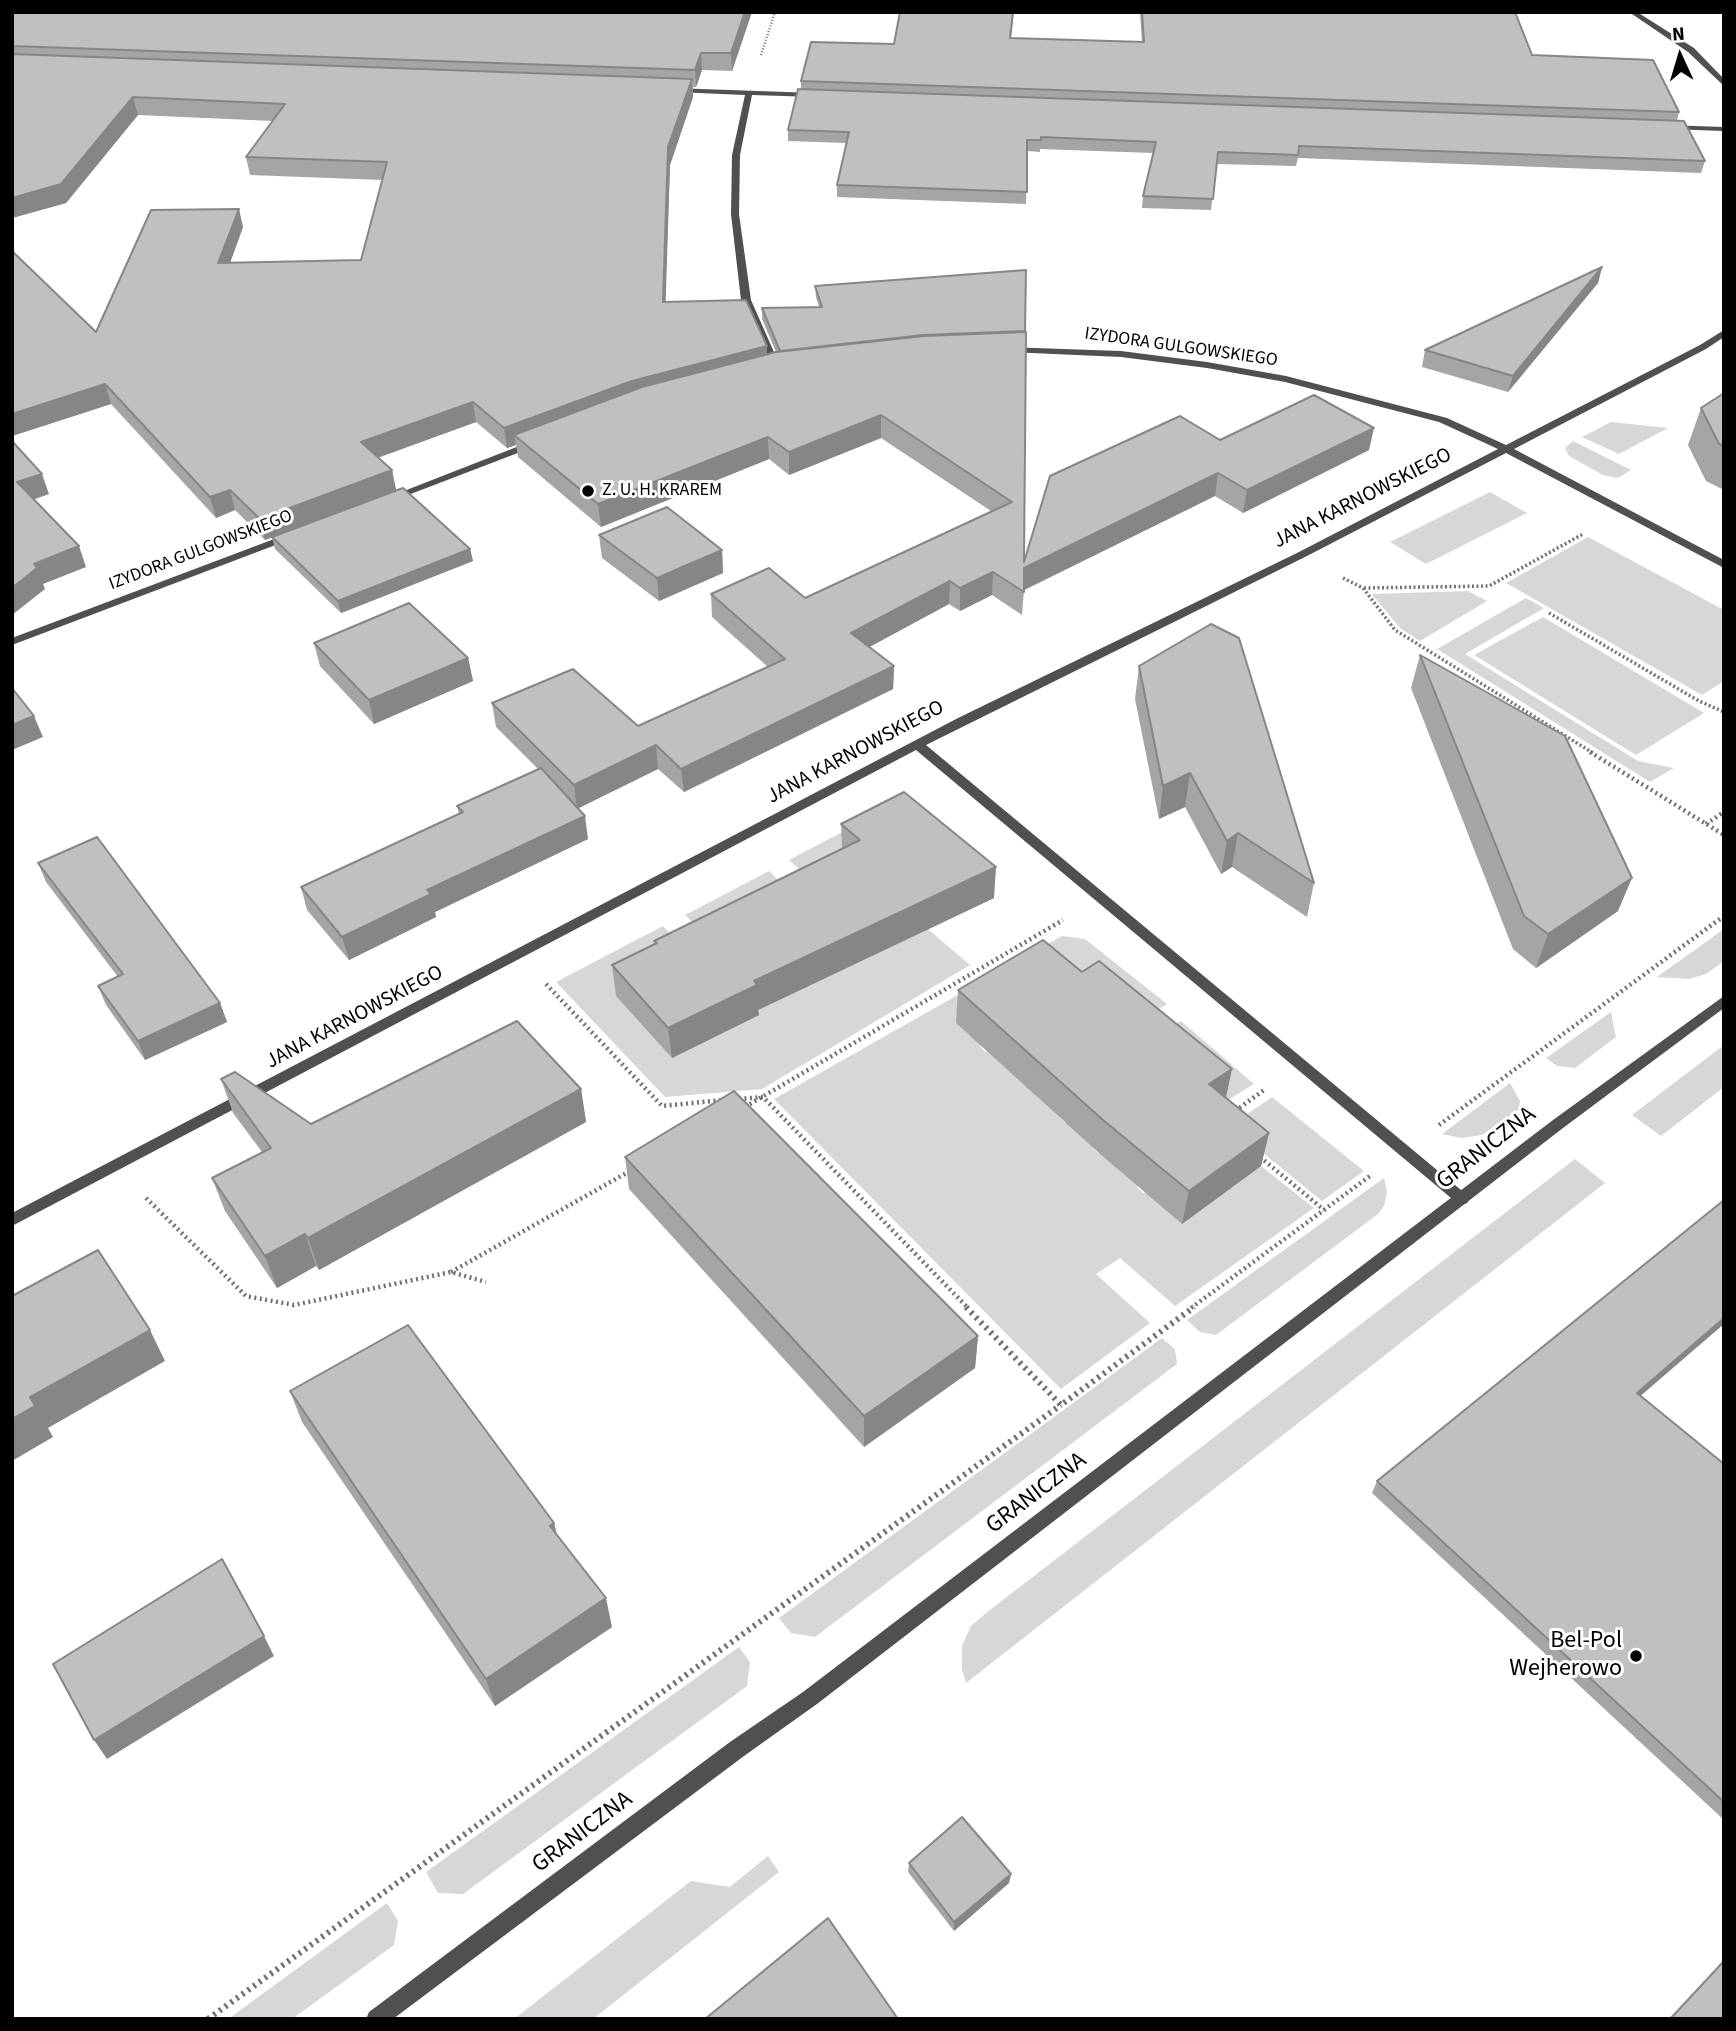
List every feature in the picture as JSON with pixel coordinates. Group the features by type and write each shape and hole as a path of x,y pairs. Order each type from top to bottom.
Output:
{"street":[{"path":"1632,12 1690,50 1724,84"},
{"path":"667,90 819,95"},
{"path":"749,93 736,155 736,214 746,300 770,370 789,367"},
{"path":"1658,126 1724,129"},
{"name":"JANA KARNOWSKIEGO","path":"12,1220 116,1168 918,745 1301,555 1703,347 1724,333"},
{"name":"IZYDORA GULGOWSKIEGO","path":"998,349 1121,354 1286,379 1443,420 1478,434 1724,565"},
{"path":"377,503 544,440"},
{"name":"IZYDORA GULGOWSKIEGO","path":"12,642 299,533"},
{"path":"918,745 1462,1199"},
{"name":"GRANICZNA","path":"376,2019 830,1682 1724,1002"}],"path":[{"path":"1363,588 1489,586 1592,529"},
{"path":"1334,573 1363,588 1395,630 1724,835"},
{"path":"1549,613 1699,701 1724,712"},
{"path":"1706,824 1724,812"},
{"path":"738,1110 1102,898"},
{"path":"208,2019 1061,1405 1724,916"},
{"path":"556,994 662,1106 725,1100"},
{"path":"1230,1115 1272,1084"},
{"path":"737,1099 762,1097"},
{"path":"762,1097 1061,1405"},
{"path":"1251,1149 1324,1210"},
{"path":"116,1168 246,1296 294,1305 451,1272 631,1171"},
{"path":"451,1272 486,1282"}],"shaded area":[{"path":"1611,422 1668,428 1619,454 1582,437"},
{"path":"1573,441 1631,470 1618,478 1603,475 1569,456 1565,448"},
{"path":"1490,492 1527,513 1426,564 1390,542"},
{"path":"1588,537 1724,610 1724,681 1702,695 1506,583"},
{"path":"1468,591 1487,601 1420,641 1400,628 1372,594"},
{"path":"1526,598 1544,608 1465,654 1638,761 1674,768 1650,782 1437,649"},
{"path":"1543,617 1704,713 1636,755 1474,655"},
{"path":"886,809 825,892 789,860"},
{"path":"769,871 799,900 713,944 685,915"},
{"path":"923,925 970,965 762,1089 665,1097 556,982 663,926 687,952 753,1009"},
{"path":"1724,929 1724,961 1706,974 1689,979 1657,977"},
{"path":"1062,936 1085,939 1167,1004 1116,1036 980,1046 985,1052 989,1050 1065,1123 1068,1122 1095,1146 1093,1148 1098,1153 1101,1152 1139,1184 1137,1187 1143,1193 1261,1166 1314,1208 1175,1306 1120,1258 1096,1274 1150,1323 1061,1389 774,1099"},
{"path":"1611,1012 1616,1037 1575,1068 1557,1066 1546,1058"},
{"path":"1181,1021 1254,1084 1225,1102 1135,1051"},
{"path":"1724,1045 1724,1087 1661,1136 1632,1115"},
{"path":"1510,1083 1520,1101 1519,1110 1482,1135 1461,1138 1442,1134"},
{"path":"1272,1097 1364,1171 1322,1201 1230,1126"},
{"path":"1575,1159 1605,1183 966,1683 962,1670 962,1646 971,1626 986,1613"},
{"path":"1384,1178 1387,1192 1384,1206 1378,1214 1216,1335 1200,1332 1187,1320"},
{"path":"1162,1338 1175,1349 1177,1364 815,1637 791,1633 779,1618"},
{"path":"739,1647 750,1662 747,1686 463,1894 438,1893 426,1872"},
{"path":"768,1856 779,1872 593,2019 514,2019 691,1881 730,1887"},
{"path":"387,1903 398,1921 394,1945 292,2019 228,2019"}],"building":[{"path":"12,12 745,12 731,53 701,53 695,70 12,46"},
{"path":"900,12 1013,12 1010,38 1144,42 1142,12 1515,12 1532,55 1653,60 1679,112 801,81 811,42 894,44"},
{"path":"12,54 692,79 668,147 663,302 746,300 767,346 632,381 504,428 473,402 361,442 392,470 260,519 230,490 210,497 105,384 12,414 12,251 96,332 151,210 239,209 218,263 361,260 387,162 246,157 285,104 133,97 61,184 12,198"},
{"path":"798,89 1684,121 1705,161 1299,146 1298,155 1218,152 1213,199 1143,196 1156,142 1041,137 1041,140 1027,140 1027,192 837,185 849,132 788,130"},
{"path":"1602,267 1513,376 1425,350"},
{"path":"1026,270 1025,331 923,335 780,351 762,308 822,307 815,286"},
{"path":"1026,332 1024,562 1050,476 1180,416 1220,440 1314,395 1374,428 1247,490 1218,473 1024,568 1024,592 993,572 960,588 950,581 851,633 894,666 681,769 656,745 574,785 492,703 573,669 638,726 785,659 711,594 769,568 805,598 1012,502 881,415 789,452 768,437 598,504 514,435 642,387 776,352 924,336"},
{"path":"1724,393 1724,446 1719,444 1701,408"},
{"path":"12,441 42,474 17,482 79,546 34,564 37,568 12,588"},
{"path":"403,488 470,549 338,601 272,537"},
{"path":"667,507 722,550 657,578 599,535"},
{"path":"409,603 468,658 369,700 314,643"},
{"path":"1211,624 1239,638 1314,883 1238,833 1227,841 1190,773 1163,786 1139,666"},
{"path":"1420,655 1565,736 1632,878 1548,934 1524,916"},
{"path":"12,688 34,716 12,725"},
{"path":"541,768 585,816 427,890 431,894 342,937 301,887 463,812 457,806"},
{"path":"904,792 996,867 754,981 757,985 668,1028 612,965 657,943 654,941 860,840 841,824"},
{"path":"97,837 220,1003 138,1041 98,986 123,974 38,863"},
{"path":"1043,940 1082,972 1099,961 1232,1069 1209,1084 1269,1133 1189,1191 1103,1120 958,990"},
{"path":"517,1021 581,1089 308,1238 305,1234 265,1256 212,1178 271,1148 221,1079 235,1072 311,1124"},
{"path":"734,1091 978,1336 864,1416 625,1157"},
{"name":"Bel-Pol Wejherowo","path":"1724,1200 1724,1318 1637,1393 1724,1464 1724,1802 1377,1481"},
{"path":"98,1250 150,1330 30,1397 35,1406 12,1419 12,1296"},
{"path":"408,1325 554,1523 550,1526 606,1598 486,1679 290,1391"},
{"path":"222,1559 264,1636 94,1740 53,1664"},
{"path":"962,1817 1011,1874 954,1922 909,1863"},
{"path":"828,1918 898,2019 705,2019"},
{"path":"1724,1961 1724,2019 1670,2019"}],"place":[{"name":"Z. U. H. KRAREM","path":"588,491"},
{"name":"Bel-Pol Wejherowo","path":"1636,1656"}]}
